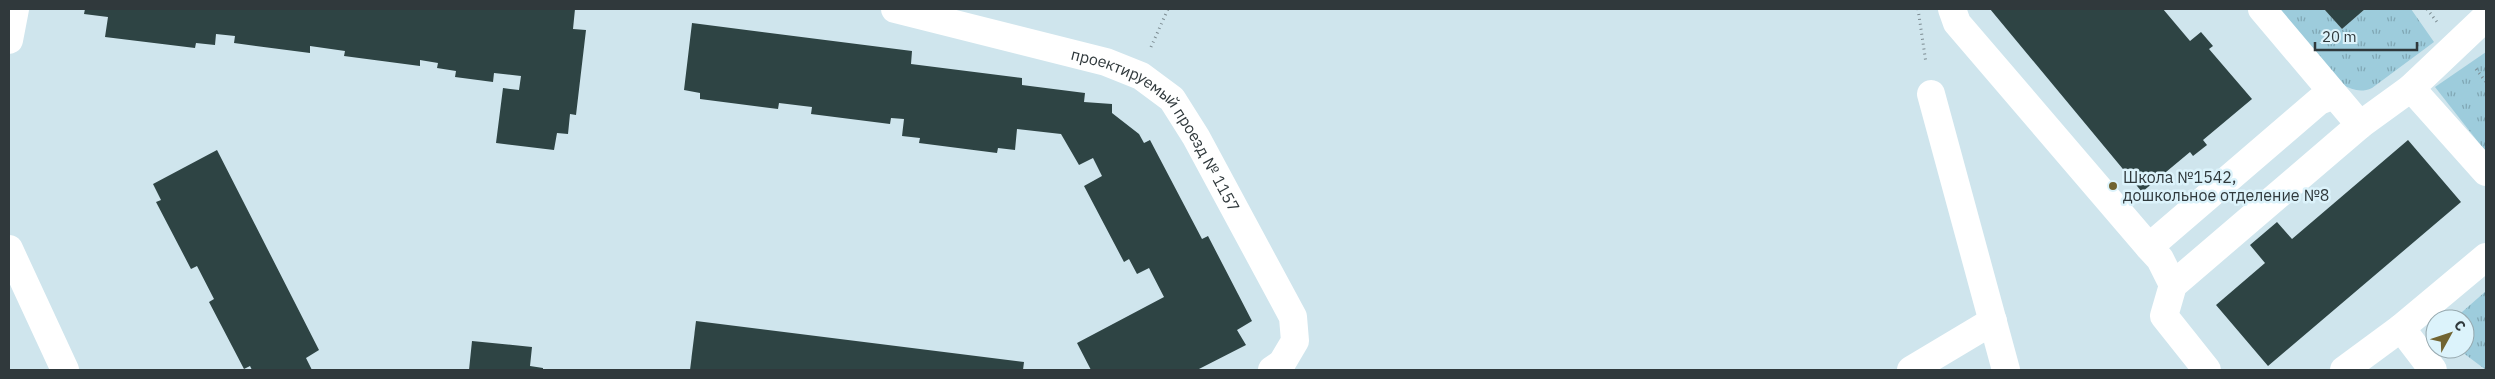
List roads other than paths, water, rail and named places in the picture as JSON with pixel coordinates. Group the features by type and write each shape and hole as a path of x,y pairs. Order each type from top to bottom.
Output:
{"lane":[{"path":"9,40 15,9"},
{"name":"проектируемый проезд № 1157","path":"895,9 1106,62 1141,76 1172,99 1201,145 1293,317 1295,341 1282,363 1272,370"},
{"path":"1952,9 1957,23 2160,260 2173,285"},
{"path":"2262,9 2360,125"},
{"path":"2207,370 2164,316 2173,285 2360,125 2411,88 2486,18"},
{"path":"2411,88 2486,172"},
{"path":"1931,94 2006,370"},
{"path":"2149,247 2320,101 2334,95"},
{"path":"9,249 65,370"},
{"path":"2344,370 2401,328 2486,257"},
{"path":"1911,370 1993,321"},
{"path":"2401,328 2433,370"}],"place":[{"name":"Школа №1542, дошкольное отделение №8","path":"2113,186"}]}
